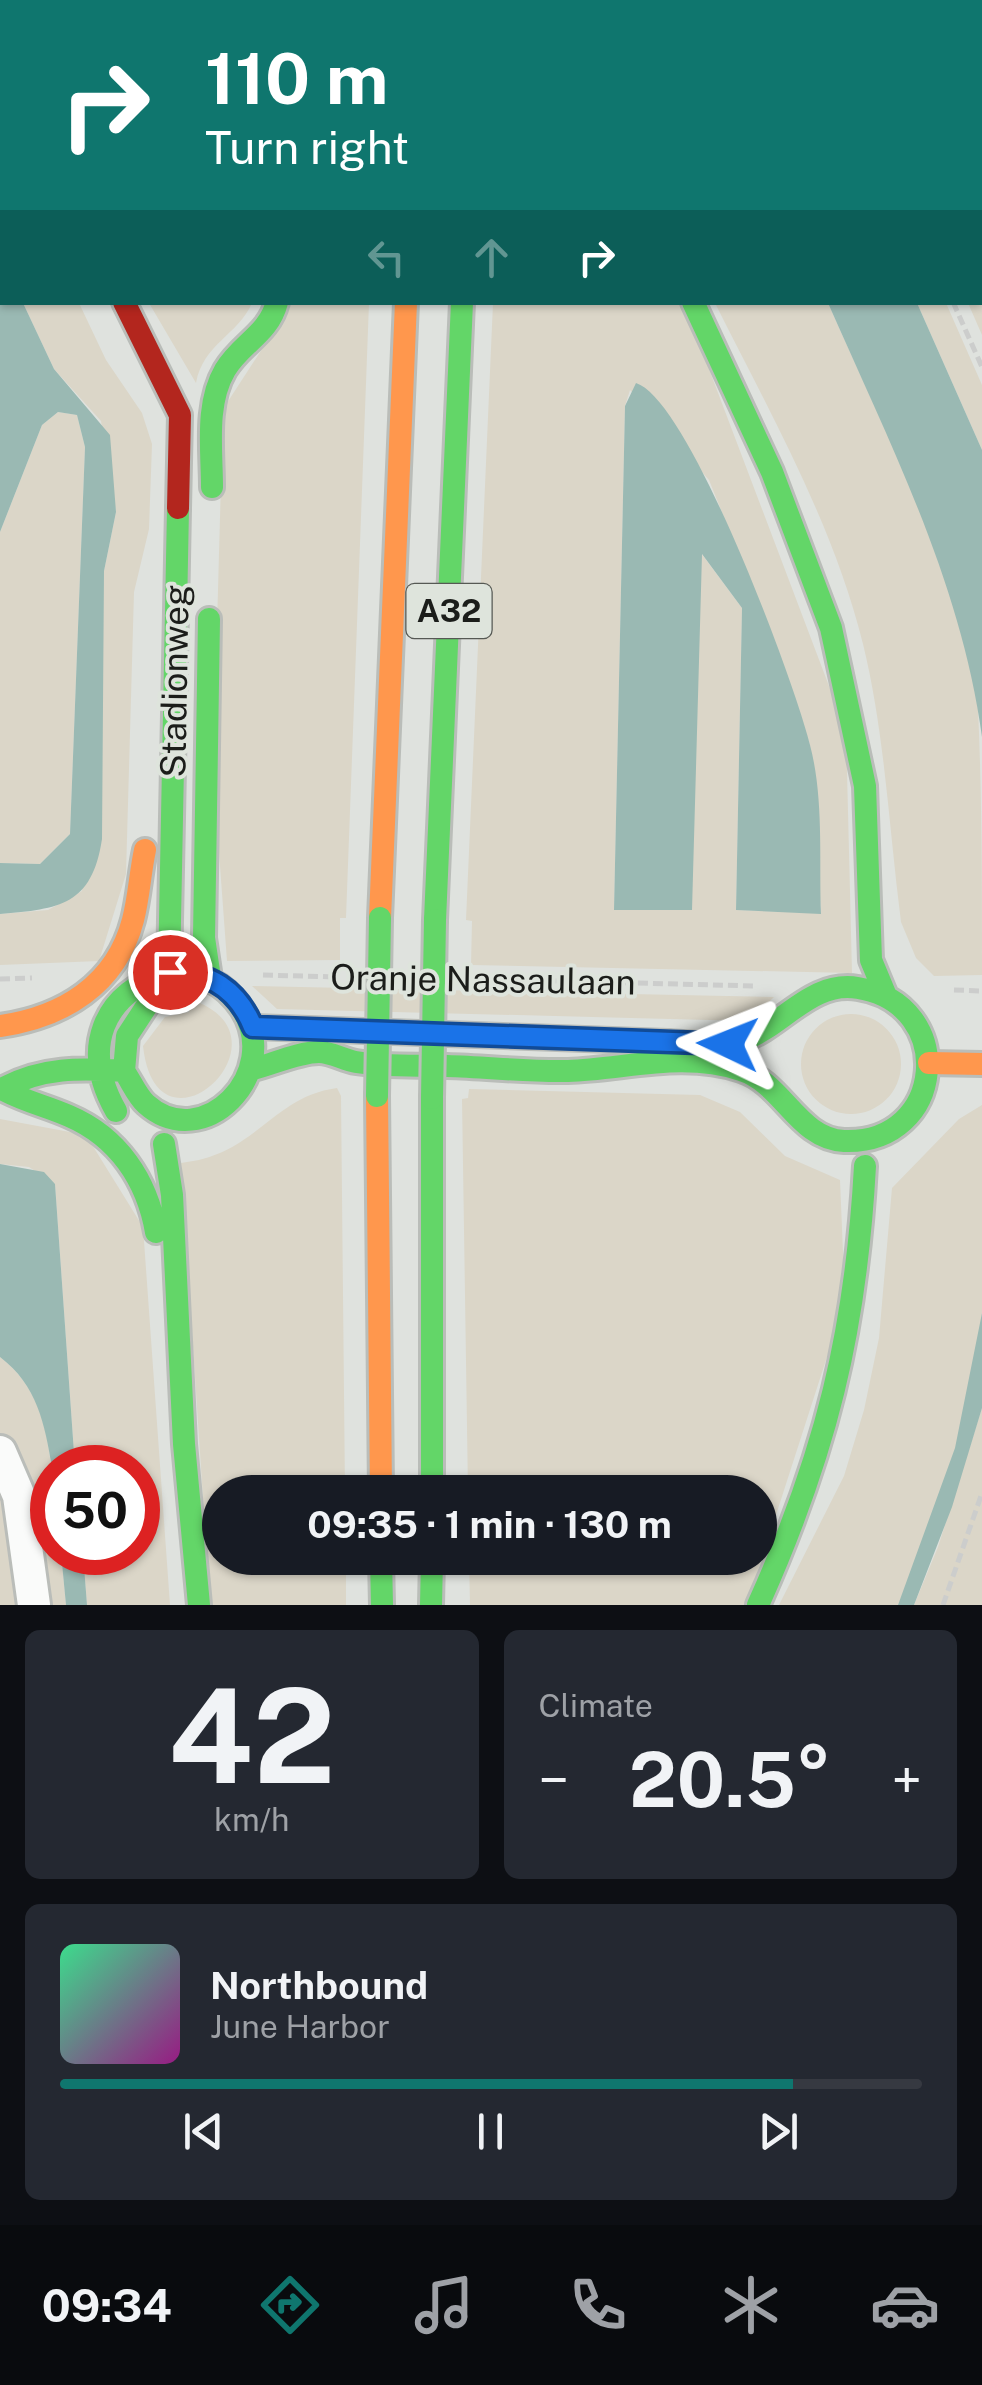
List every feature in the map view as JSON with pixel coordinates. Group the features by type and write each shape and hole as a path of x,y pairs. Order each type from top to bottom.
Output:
{"main road":[{"path":"125,305 162,397"},
{"path":"210,520 214,408 226,368 265,332 276,305"},
{"name":"A32","path":"381,1475 376,1096 406,305"},
{"name":"A32","path":"432,1475 435,920 462,305"},
{"path":"253,1068 319,1052 358,1062 571,1070 602,1063 688,1063 762,1079 813,1132 848,1142 868,1139 911,1119 924,1094 929,1063 921,1030 886,996 871,960 865,786 830,628 772,472 694,305"},
{"path":"132,371 162,397"},
{"name":"Stadionweg","path":"152,598 162,397"},
{"name":"Stadionweg","path":"162,397 180,415 182,444 170,972"},
{"name":"Stadionweg","path":"209,596 204,938 210,978"},
{"path":"0,1026 35,1024 62,1011 110,968 133,920 146,841 153,878 146,978"},
{"path":"870,880 889,899 891,939"},
{"path":"109,1077 130,1023 162,992 170,972"},
{"path":"1,1089 109,1077 154,1112 192,1120 226,1107 239,1096 253,1068 253,1027 241,1002 210,978 170,972 146,978 119,996 90,1037 109,1077 123,1120 136,1132 164,1144 191,1147"},
{"name":"Oranje Nassaulaan","path":"253,1027 728,1044 754,1038 812,993 854,987 886,996"},
{"path":"0,1045 36,1044"},
{"path":"929,1063 951,1049 982,1048"},
{"path":"951,1049 982,1064"},
{"path":"951,1049 951,1093"},
{"path":"313,1077 358,1062"},
{"path":"571,1070 600,1082 699,1085 728,1090"},
{"path":"1,1089 29,1106 80,1120 120,1150 150,1198 158,1253 176,1269"},
{"path":"758,1605 788,1541 835,1410 857,1290 876,1274 875,1164 868,1139"},
{"path":"164,1144 199,1605"},
{"path":"838,1167 875,1164"},
{"path":"381,1575 382,1605"},
{"path":"432,1575 432,1605"}],"street":[{"path":"0,1452 19,1496 34,1605"}],"path":[{"path":"954,305 982,366"},
{"name":"Oranje Nassaulaan","path":"246,975 345,977"},
{"path":"0,980 40,978"},
{"name":"Oranje Nassaulaan","path":"463,979 760,986"},
{"path":"954,990 982,991"},
{"path":"943,1605 982,1492"}],"shaded area":[{"path":"24,305 80,305 106,360 142,413 152,444 149,529 134,592 126,874 99,961 0,965 0,914 48,910 82,891 104,571 116,512 101,421 54,369"},
{"path":"150,305 251,305 213,349 196,383"},
{"path":"291,305 369,305 346,918 340,918 340,960 227,961 213,771 223,409"},
{"path":"493,305 685,305 846,731 852,973 471,965 472,921 466,920","holes":["630,390 709,480 810,745 821,913 736,910 742,608 701,553 691,910 614,910 625,406"]},
{"path":"716,305 829,305 916,501 953,603 978,709 982,975 934,976 916,958 901,922 877,712 863,644 835,555 798,469"},
{"path":"918,305 947,305 982,385 982,450"},
{"path":"969,305 982,305 982,335"},
{"path":"58,412 77,415 85,447 70,834 40,864 0,863 0,532 42,425"},
{"path":"252,986 774,997 749,1021 277,1009"},
{"path":"189,999 220,1016 231,1039 228,1062 214,1083 194,1096 172,1097 154,1082 143,1046 165,1017 189,1012"},
{"path":"851,1014 879,1022 893,1036 901,1064 893,1092 879,1106 851,1114 823,1106 809,1092 801,1064 809,1036 823,1022"},
{"path":"337,1088 341,1096 345,1475 202,1475 202,1483 181,1163 228,1149 314,1093"},
{"path":"469,1089 700,1095 740,1112 785,1156 840,1180 845,1301 777,1512 777,1475 468,1475 462,1099 468,1098"},
{"path":"982,1105 982,1312 978,1350 963,1425 913,1570 898,1605 779,1605 844,1476 864,1410 879,1338 892,1188 959,1119"},
{"path":"0,1119 86,1135 143,1227 159,1445 73,1445 55,1184 29,1167 0,1164"},
{"path":"0,1357 33,1397 49,1445 30,1445 30,1538 12,1453 0,1433"},
{"path":"982,1408 982,1605 914,1605 938,1547"},
{"path":"160,1465 170,1605 87,1605 85,1575 160,1575"},
{"path":"0,1476 24,1605 0,1605"},
{"path":"38,1575 63,1575 66,1605 44,1605"},
{"path":"208,1575 346,1575 346,1605 210,1605"},
{"path":"469,1575 757,1575 747,1605 470,1605"}],"water":[{"path":"0,305 24,305 54,369 110,435 116,512 104,571 102,839 97,861 90,878 70,899 40,909 0,914 0,863 40,864 70,834 85,447 77,415 58,412 42,425 0,532"},
{"path":"829,305 918,305 982,450 982,737 958,624 898,461"},
{"path":"636,383 658,401 684,438 711,489 784,665 814,765 819,807 821,914 736,910 742,608 702,554 692,910 614,910 625,406"},
{"path":"0,1164 44,1172 55,1184 73,1445 47,1445 31,1393 0,1357"},
{"path":"982,1313 982,1408 952,1507 914,1605 898,1605 955,1448"},
{"path":"63,1575 85,1575 87,1605 66,1605"}],"traffic: fast":[{"path":"212,487 211,427 219,383 232,361 268,322 276,305"},
{"path":"435,920 462,305"},
{"path":"694,305 772,472 831,628 865,786 871,960 886,996"},
{"path":"124,1071 146,1104 168,1117 191,1120 212,1113 231,1100 245,1081 252,1058 252,1034 242,1009 228,992 201,977 169,972 178,508"},
{"path":"209,619 204,938 210,978"},
{"path":"377,1096 380,918"},
{"path":"432,1098 435,920"},
{"path":"2,1089 46,1073 92,1069 108,1070 124,1071 127,1036 169,972 127,994 104,1027 99,1046 100,1066 105,1088 116,1111"},
{"path":"253,1069 319,1052 378,1065 538,1071 698,1062 741,1070 756,1077 814,1131 844,1141 878,1136 903,1121 920,1099 927,1072 924,1044 912,1019 890,999 858,988 841,987 812,997 743,1040 715,1044 668,1042"},
{"path":"2,1089 69,1116 116,1148 146,1195 156,1232"},
{"path":"432,1098 432,1475"},
{"path":"164,1144 172,1195 184,1444 199,1605"},
{"path":"758,1605 802,1496 834,1391 854,1283 865,1166"},
{"path":"381,1575 382,1605"},
{"path":"431,1605 432,1575"}],"traffic: slow":[{"path":"380,918 406,305"},
{"path":"0,1026 65,1006 100,980 114,963 133,920 145,850"},
{"path":"253,1027 668,1042"},
{"path":"929,1063 982,1064"},
{"path":"377,1096 381,1475"}],"traffic: jam":[{"path":"125,305 180,415 178,508"}],"route":[{"path":"170,972 191,972 227,988 241,1002 253,1027 728,1044"}]}
